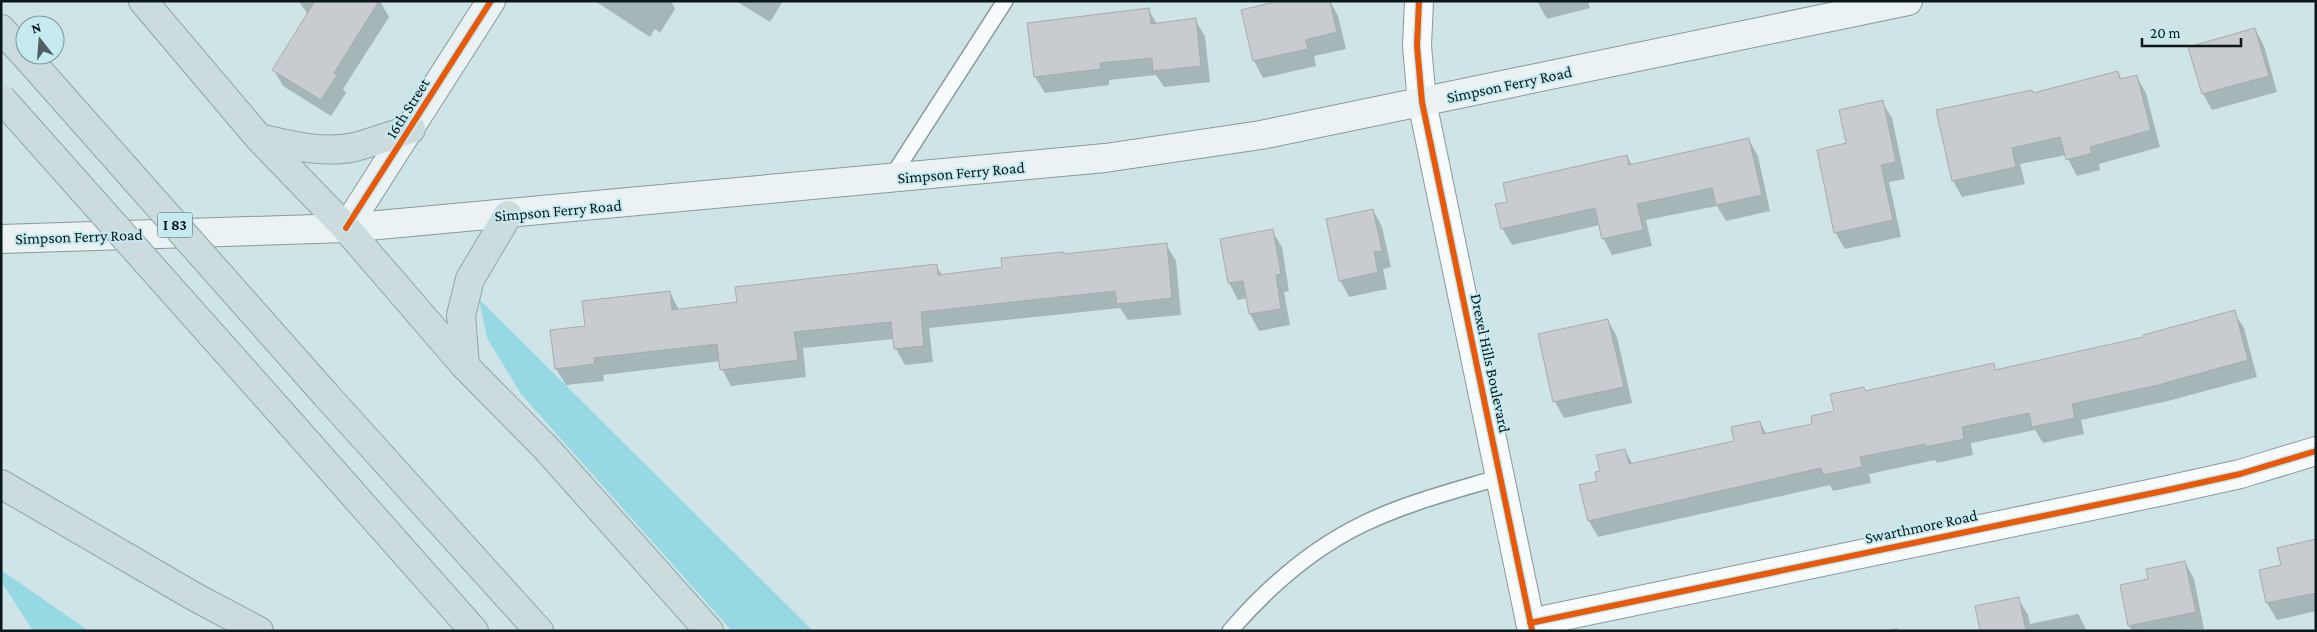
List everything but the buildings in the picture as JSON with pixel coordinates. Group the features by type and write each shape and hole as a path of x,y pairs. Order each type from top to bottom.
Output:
{"highway":[{"path":"143,1 259,138 346,228 465,366 546,448 709,631"},
{"name":"I 83","path":"1,29 15,45"},
{"name":"I 83","path":"33,65 539,631"},
{"name":"I 83","path":"1,98 474,631"},
{"path":"259,138 323,150 354,147 411,129"},
{"path":"465,366 461,315 470,279 508,215"},
{"path":"1,484 195,597 258,631"}],"main road":[{"name":"16th Street","path":"346,228 491,1"},
{"name":"Simpson Ferry Road","path":"1,239 346,228 508,215 1105,158 1190,147 1261,135 1908,1"}],"street":[{"name":"Drexel Hills Boulevard","path":"1419,1 1417,46 1422,102 1531,627"},
{"name":"Swarthmore Road","path":"1531,627 2240,474 2316,451"}],"lane":[{"path":"891,178 1005,1"},
{"path":"1230,631 1258,599 1309,557 1362,524 1416,502 1500,477"}],"shaded area":[{"path":"479,299 813,631 732,631 521,394 487,338"},
{"path":"1,570 89,631 33,631 1,581"}],"cycle path":[{"path":"346,228 491,1"},
{"path":"1419,1 1417,46 1422,102 1532,630"},
{"path":"1530,623 2168,490 2240,474 2316,451"}]}
